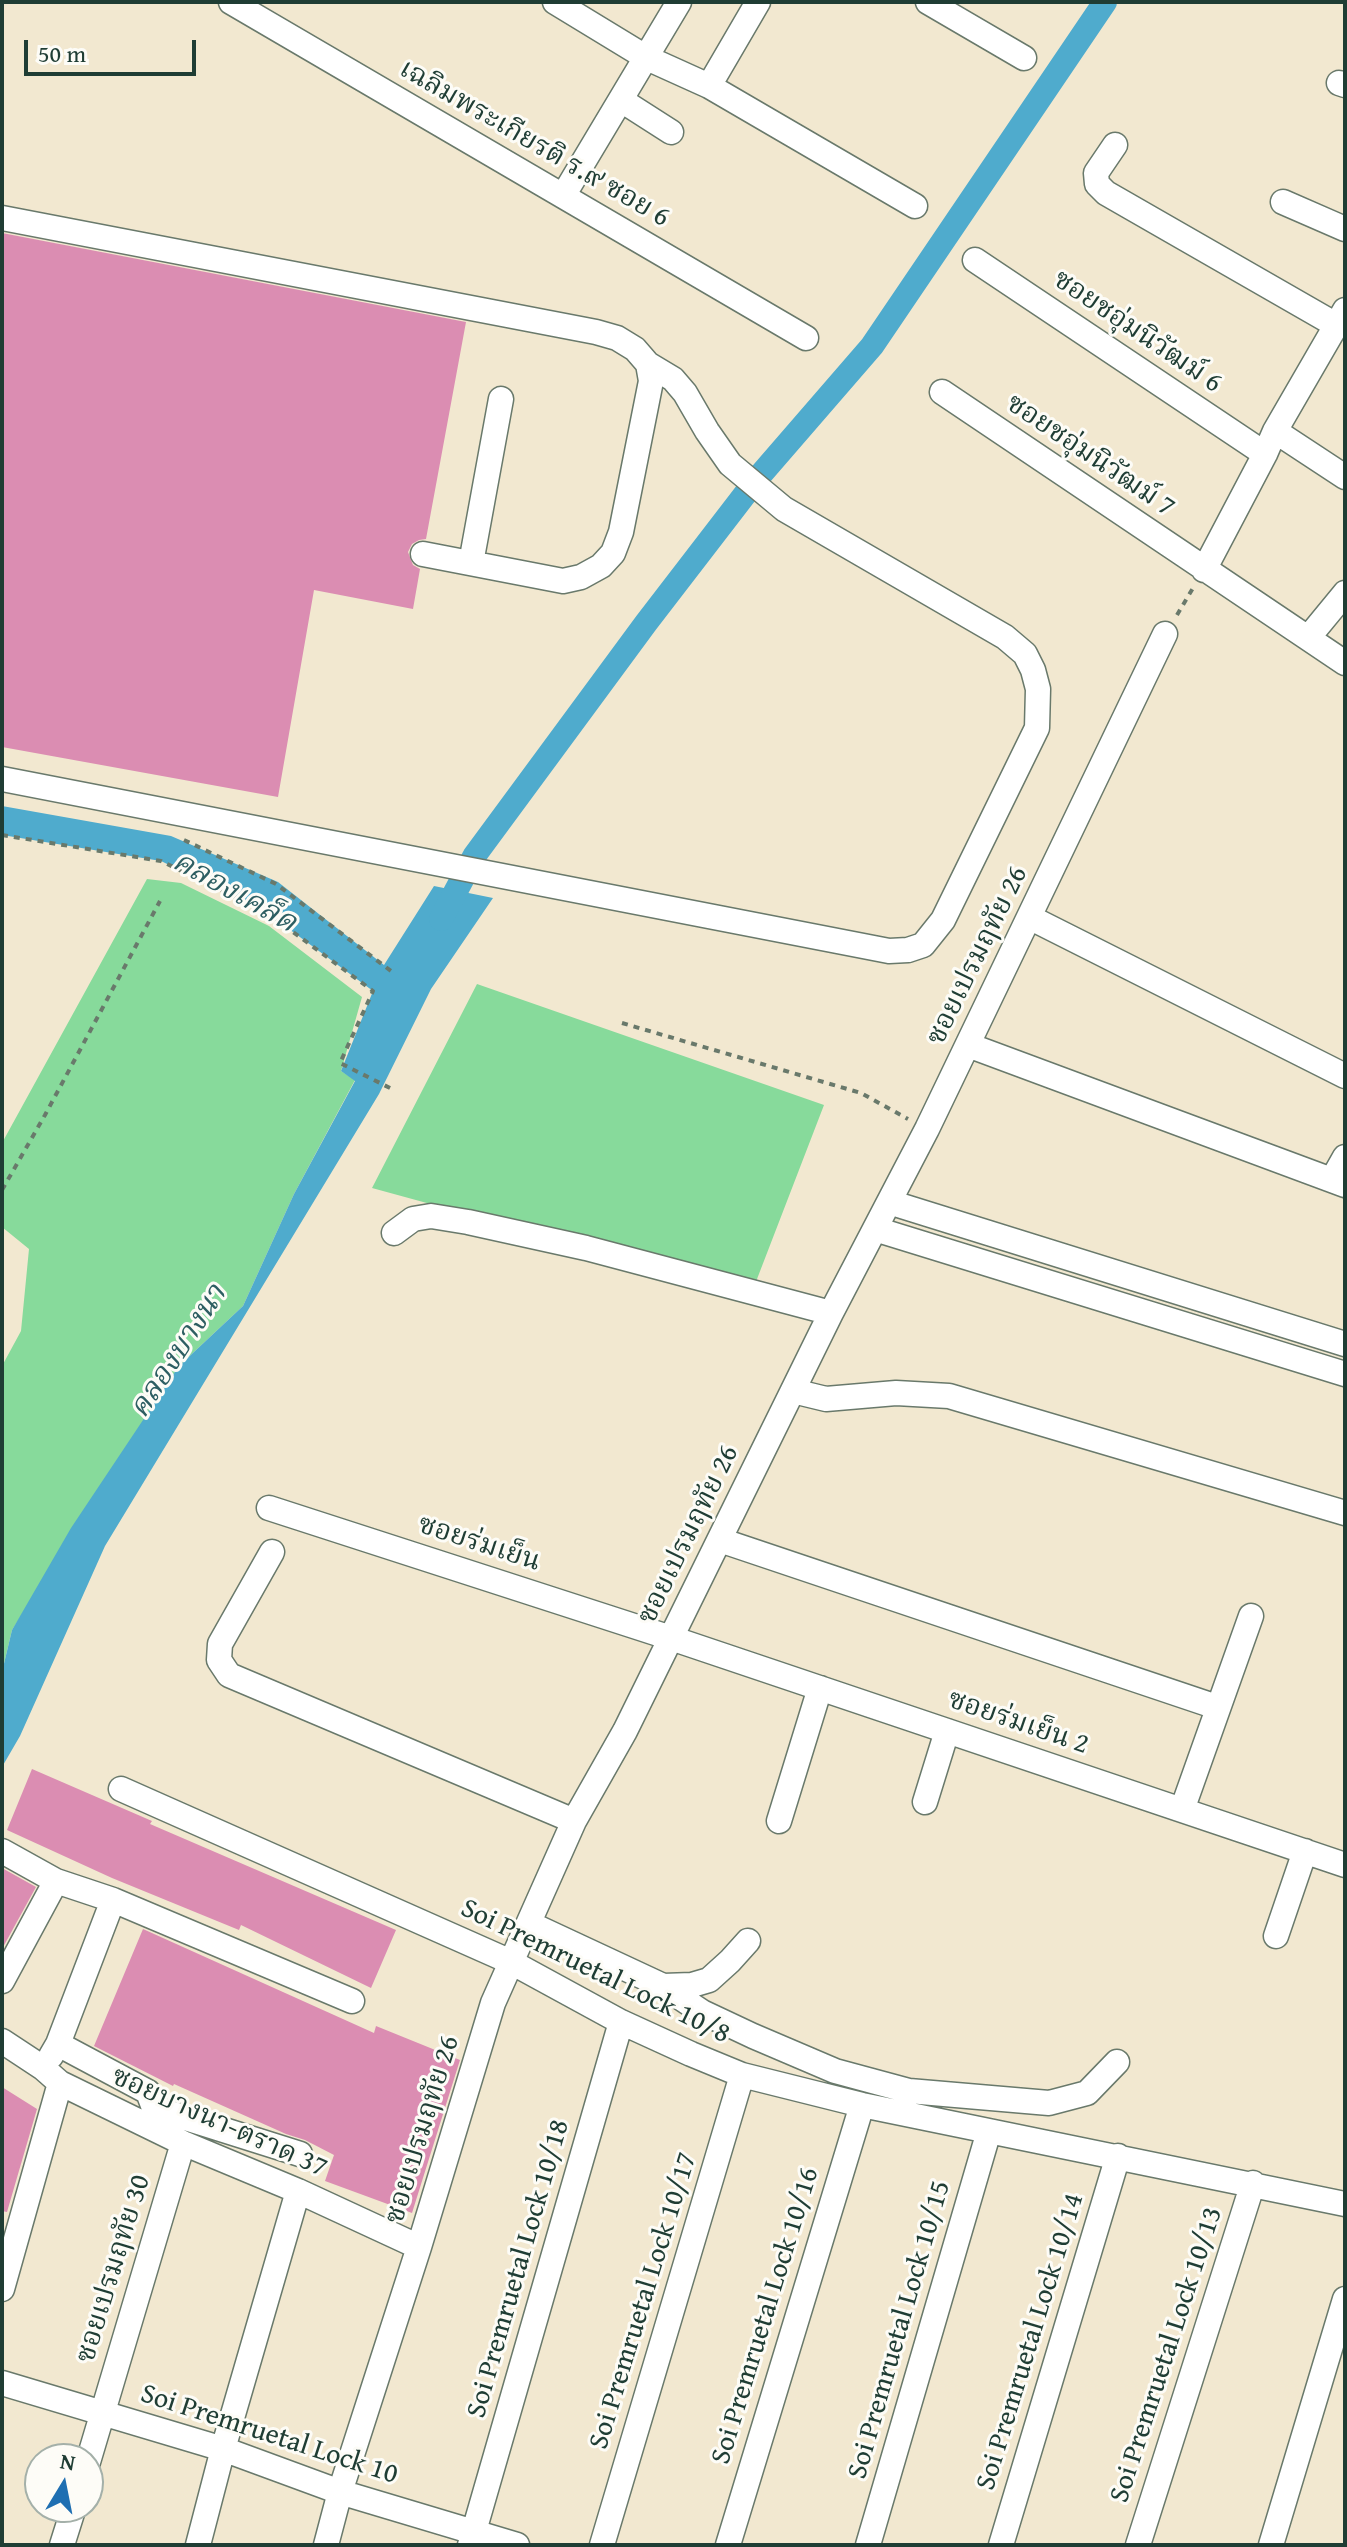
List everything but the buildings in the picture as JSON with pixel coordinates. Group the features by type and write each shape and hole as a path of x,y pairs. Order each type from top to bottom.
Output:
{"street":[{"name":"เฉลิมพระเกียรติ ร.๙ ซอย 6","path":"231,2 806,338"},
{"path":"555,2 647,58 709,86 915,206"},
{"path":"563,196 679,2"},
{"path":"709,86 758,2"},
{"path":"928,2 1024,58"},
{"path":"621,100 671,132"},
{"path":"1115,145 1096,173 1097,184 1106,193 1341,318 1275,431 1204,570"},
{"path":"1283,202 1345,229"},
{"path":"2,218 617,338 635,349 648,364 673,379 730,464 784,509 1005,637 1025,654 1038,689 1037,728 943,920 923,945 908,950 889,951 2,779"},
{"name":"ซอยชอุ่มนิวัฒม์ 6","path":"975,260 1265,454"},
{"path":"423,554 563,581 581,577 601,566 613,553 621,532 651,381 648,364"},
{"name":"ซอยชอุ่มนิวัฒม์ 7","path":"942,392 1345,663"},
{"path":"471,563 501,399"},
{"path":"1275,431 1345,477"},
{"path":"1308,638 1345,593"},
{"name":"ซอยเปรมฤทัย 26","path":"326,2545 493,2003 511,1962 574,1821 625,1731 831,1313 927,1129 1165,634"},
{"path":"1029,917 1345,1076"},
{"path":"968,1045 1339,1183 1345,1157"},
{"path":"889,1202 1345,1344"},
{"path":"394,1233 413,1219 431,1216 468,1222 586,1248 831,1313"},
{"path":"875,1229 1345,1374"},
{"path":"1069,1289 1078,1261"},
{"path":"1214,1333 1222,1305"},
{"path":"793,1391 826,1399 896,1393 949,1396 1345,1513"},
{"name":"ซอยร่มเย็น","path":"269,1508 671,1638"},
{"path":"720,1540 1217,1707"},
{"path":"272,1552 220,1644 219,1660 229,1675 574,1821"},
{"path":"1182,1810 1251,1616"},
{"name":"ซอยร่มเย็น 2","path":"671,1638 1345,1865"},
{"path":"779,1821 820,1688"},
{"path":"925,1802 947,1731"},
{"name":"Soi Premruetal Lock 10/8","path":"121,1789 511,1962 621,2022 742,2075 862,2105 1345,2204"},
{"path":"2,1851 56,1881 113,1900 352,2001"},
{"path":"1276,1936 1305,1851"},
{"path":"2,1981 56,1881"},
{"path":"2,2289 58,2044 113,1900"},
{"path":"530,1924 663,1986 702,2012 753,2036 835,2071 909,2091 1049,2103 1087,2093 1117,2062"},
{"path":"663,1986 692,1985 709,1980 748,1941"},
{"name":"Soi Premruetal Lock 10/18","path":"472,2538 621,2022"},
{"name":"ซอยบางนา-ตราด 37","path":"2,2041 51,2075 183,2143 298,2191 419,2247"},
{"path":"58,2044 148,2092 154,2108 300,2154"},
{"name":"Soi Premruetal Lock 10/17","path":"602,2545 742,2075"},
{"name":"Soi Premruetal Lock 10/16","path":"728,2545 862,2105"},
{"name":"Soi Premruetal Lock 10/15","path":"868,2545 989,2131"},
{"name":"ซอยเปรมฤทัย 30","path":"94,2443 183,2143"},
{"name":"Soi Premruetal Lock 10/14","path":"1001,2545 1118,2156"},
{"name":"Soi Premruetal Lock 10/13","path":"1138,2545 1253,2183"},
{"path":"198,2545 298,2191"},
{"path":"1271,2545 1345,2299"},
{"name":"Soi Premruetal Lock 10","path":"2,2383 223,2449 472,2538 517,2545"},
{"path":"62,2545 69,2523"}],"path":[{"path":"1165,634 1204,570"},
{"path":"2,835 161,861 266,912 373,991 340,1063 394,1090"},
{"path":"184,840 276,884 391,971"},
{"path":"2,1190 160,901"},
{"path":"622,1023 861,1093 927,1129"}],"green space":[{"path":"147,879 181,883 269,926 362,997 341,1071 355,1080 294,1194 243,1306 179,1366 12,1630 2,1672 2,1366 21,1331 29,1249 2,1227 2,1143"},
{"path":"477,984 824,1105 752,1292 372,1188"}],"water":[{"name":"คลองเคล็ด","path":"2,806 171,836 278,882 384,965 434,886 493,898 431,989 379,1094 105,1546 20,1736 2,1767 2,1672 12,1630 71,1528 179,1366 243,1306 294,1194 355,1081 341,1071 373,991 266,912 161,861 2,835"}],"waterway":[{"path":"441,919 475,855 646,623 756,480 872,346 1105,2"}],"water label":[{"name":"คลองบางนา","path":"179,1352"}]}
